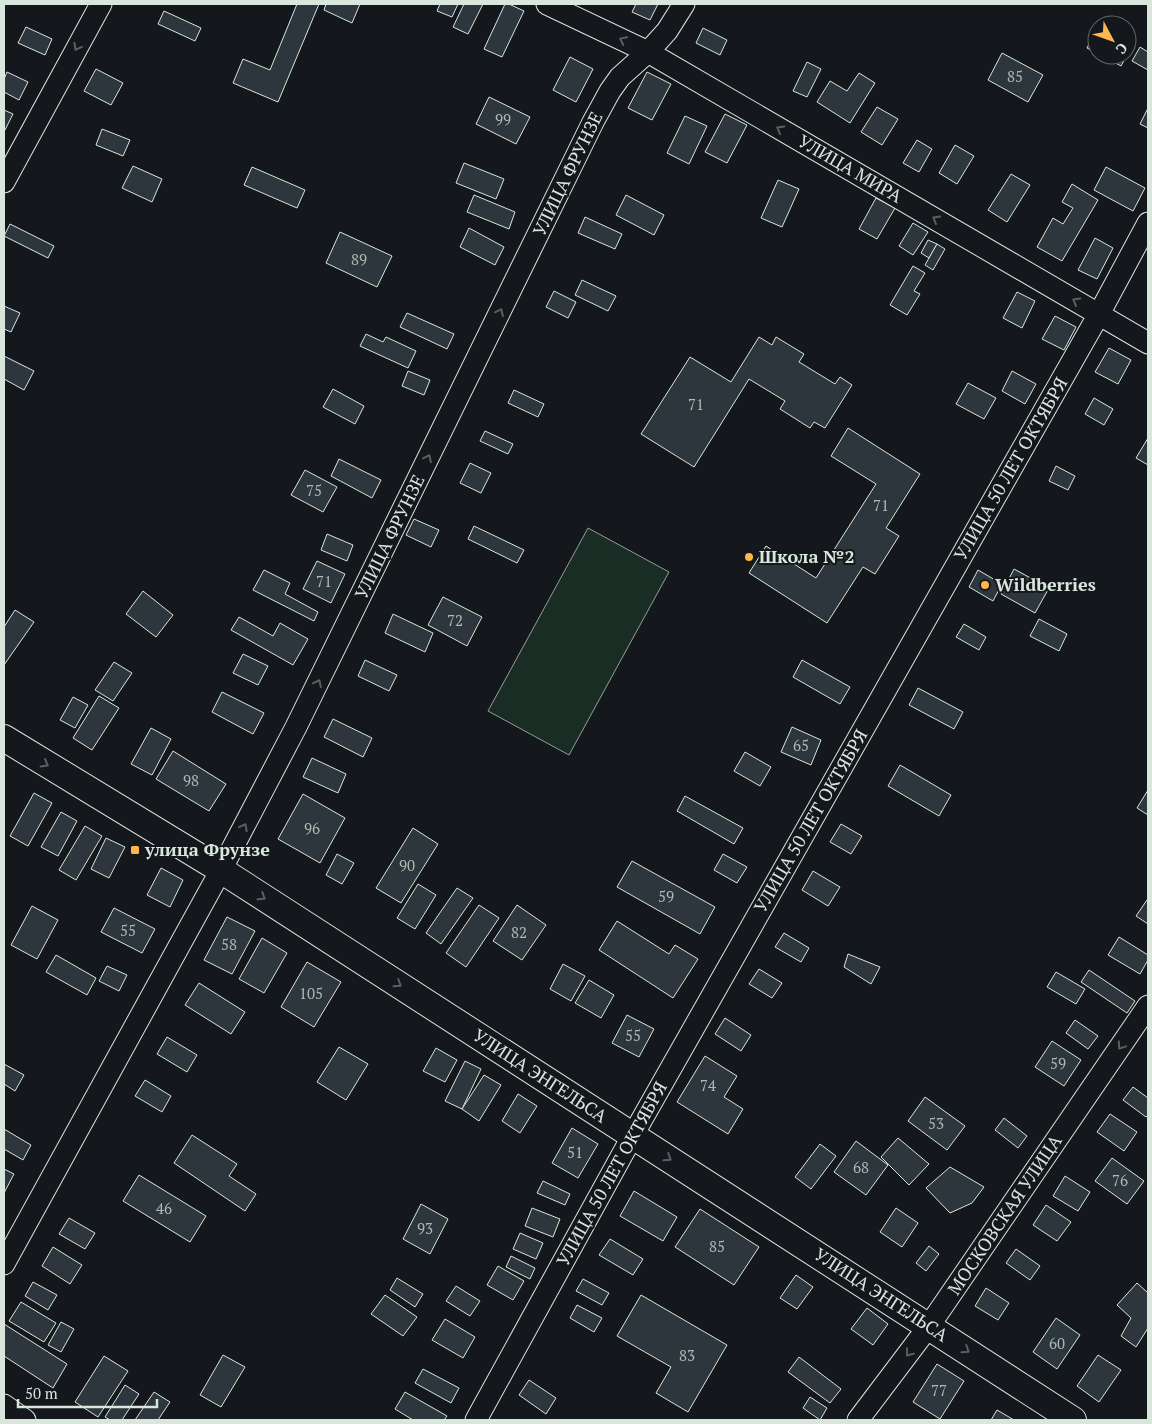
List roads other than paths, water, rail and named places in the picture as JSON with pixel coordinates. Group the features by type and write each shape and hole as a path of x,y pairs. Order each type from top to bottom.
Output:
{"main road":[{"name":"УЛИЦА ЭНГЕЛЬСА","path":"4,738 221,870 1073,1420"}],"street":[{"path":"4,182 101,4"},
{"name":"УЛИЦА МИРА","path":"548,4 648,52 1148,343"},
{"name":"УЛИЦА ФРУНЗЕ","path":"4,1264 221,870 296,727 593,122 620,77 668,31 684,4"},
{"name":"УЛИЦА 50 ЛЕТ ОКТЯБРЯ","path":"476,1420 633,1135 1099,314 1148,223"},
{"name":"МОСКОВСКАЯ УЛИЦА","path":"858,1420 929,1326 1148,1006"},
{"path":"4,1405 25,1420"}],"place":[{"name":"Школа №2","path":"749,557"},
{"name":"Wildberries","path":"985,585"},
{"name":"улица Фрунзе","path":"135,850"}]}
